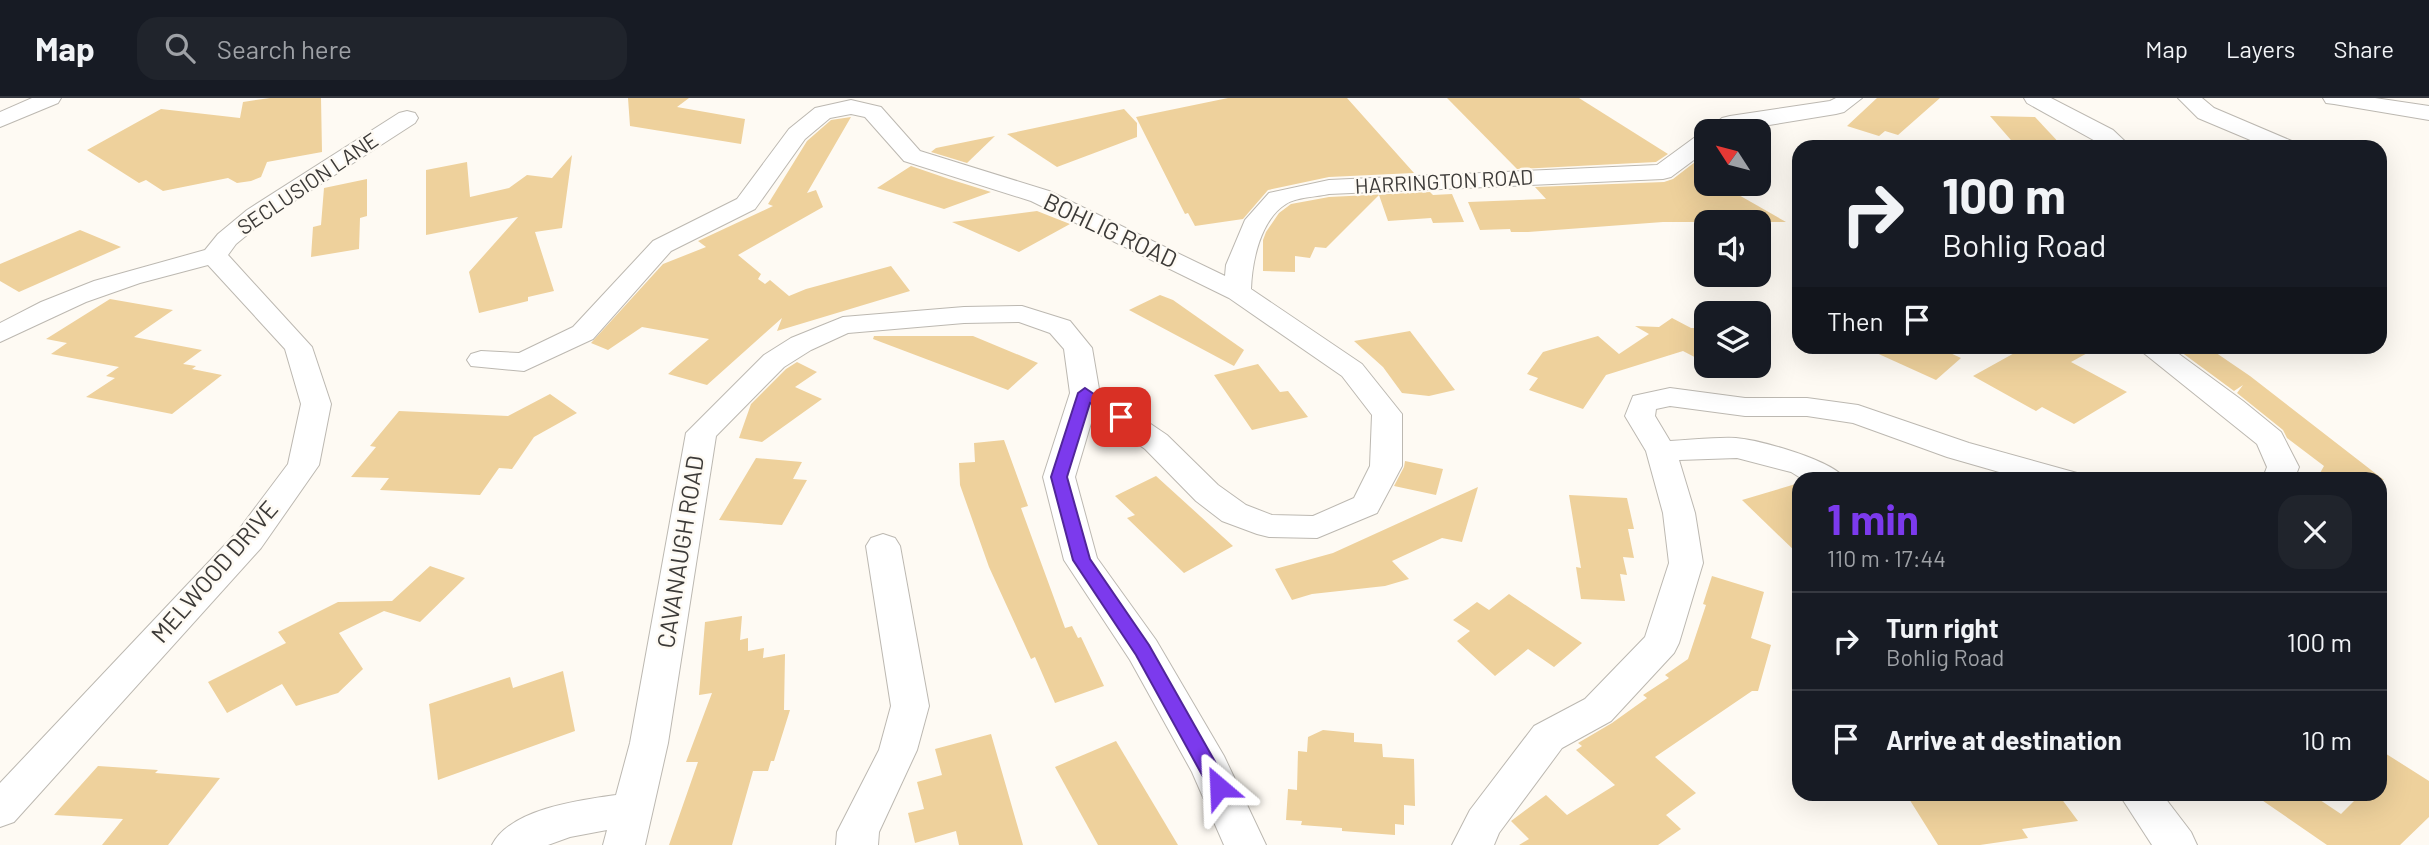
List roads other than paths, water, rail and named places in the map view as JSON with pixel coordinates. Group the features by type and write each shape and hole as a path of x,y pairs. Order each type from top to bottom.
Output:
{"street":[{"path":"0,120 50,98"},
{"path":"1756,119 1836,107 1851,98"},
{"path":"2035,98 2111,140"},
{"path":"2189,98 2206,113 2270,140"},
{"path":"2334,98 2429,113"},
{"name":"BOHLIG ROAD","path":"481,360 524,362 583,334 662,246 746,204 797,134 823,113 851,107 873,113 912,156 1040,196 1238,292 1352,370 1387,414 1387,466 1366,505 1317,527 1269,526 1234,513 1207,493 1156,442 1085,393"},
{"name":"SECLUSION LANE","path":"214,256 227,239 256,215 407,118"},
{"name":"HARRINGTON ROAD","path":"1238,292 1239,265 1257,220 1278,198 1329,187 1663,172 1694,149"},
{"path":"0,334 52,306 87,293 134,277 214,256"},
{"name":"MELWOOD DRIVE","path":"0,810 249,540 303,465 316,404 298,347 214,256"},
{"name":"CAVANAUGH ROAD","path":"629,827 649,743 701,433 774,362 801,344 843,325 964,315 1022,314 1060,327 1078,348 1085,393 1059,477 1081,560 1143,650 1204,755 1245,845"},
{"path":"2160,354 2270,439 2283,467 2281,472"},
{"path":"1473,845 1484,822 1548,737 1598,710 1661,643 1686,563 1679,513 1661,451 1640,416 1643,401 1670,397 1745,407 1807,407 1858,414 1958,450 2037,472"},
{"path":"1661,451 1737,448 1802,465 1815,472"},
{"path":"857,845 858,832 898,750 910,706 883,546"},
{"path":"2144,801 2176,845"},
{"path":"513,845 525,835 567,820 629,827"}]}
